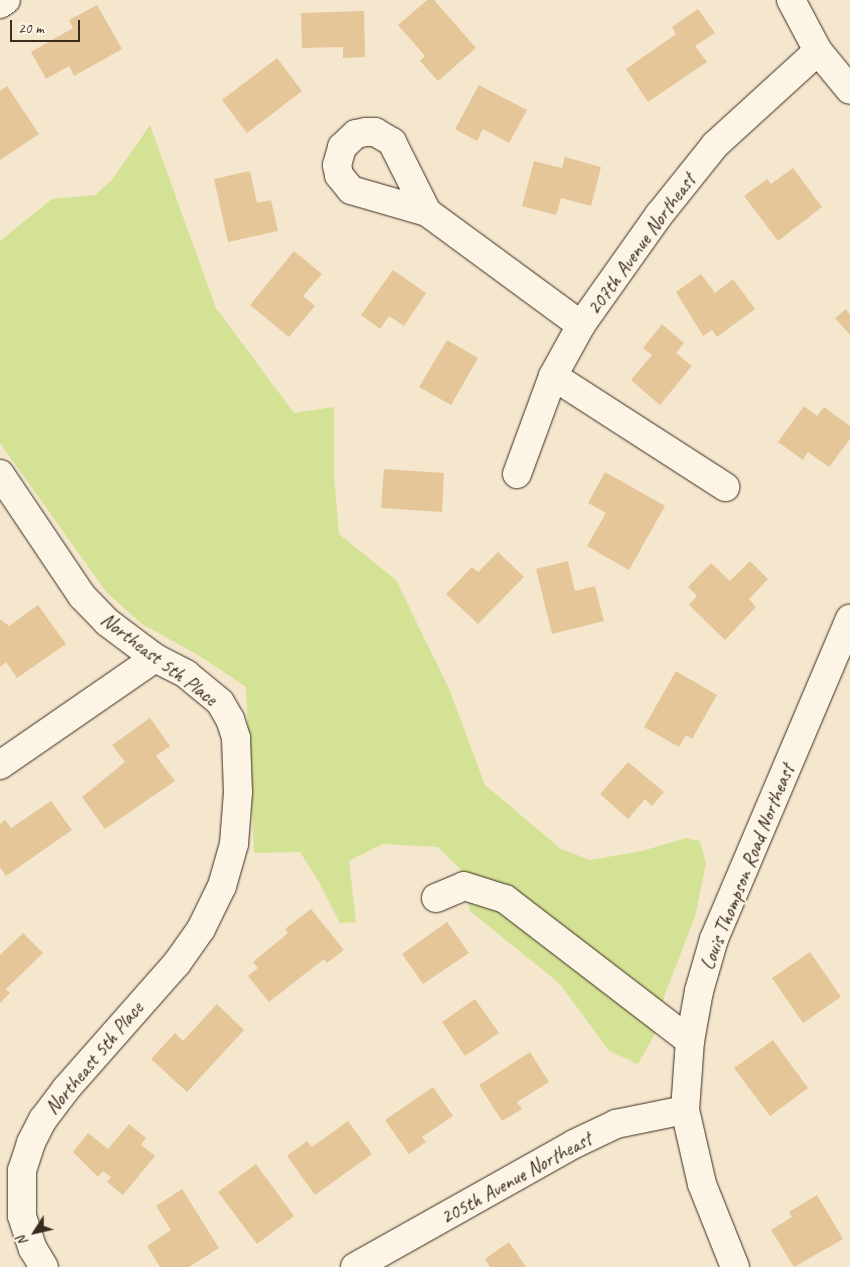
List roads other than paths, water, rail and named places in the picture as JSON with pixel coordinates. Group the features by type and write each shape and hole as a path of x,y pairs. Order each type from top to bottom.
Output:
{"street":[{"path":"0,4 6,0"},
{"path":"791,0 818,51 850,90"},
{"name":"207th Avenue Northeast","path":"517,474 554,376 581,325 659,215 716,145 818,51"},
{"path":"427,212 581,325"},
{"path":"554,376 724,486"},
{"name":"Northeast 5th Place","path":"0,474 82,596 107,622 155,658 186,674 220,702 230,718 236,738 238,792 234,844 222,886 201,929 177,963 43,1119 22,1170 22,1216 33,1249 44,1267"},
{"name":"Louis Thompson Road Northeast","path":"735,1267 702,1184 685,1110 690,1041 699,991 714,939 850,619"},
{"path":"0,766 155,658"},
{"path":"436,898 464,886 505,899 690,1041"},
{"name":"205th Avenue Northeast","path":"355,1267 574,1144 616,1124 685,1110"}]}
